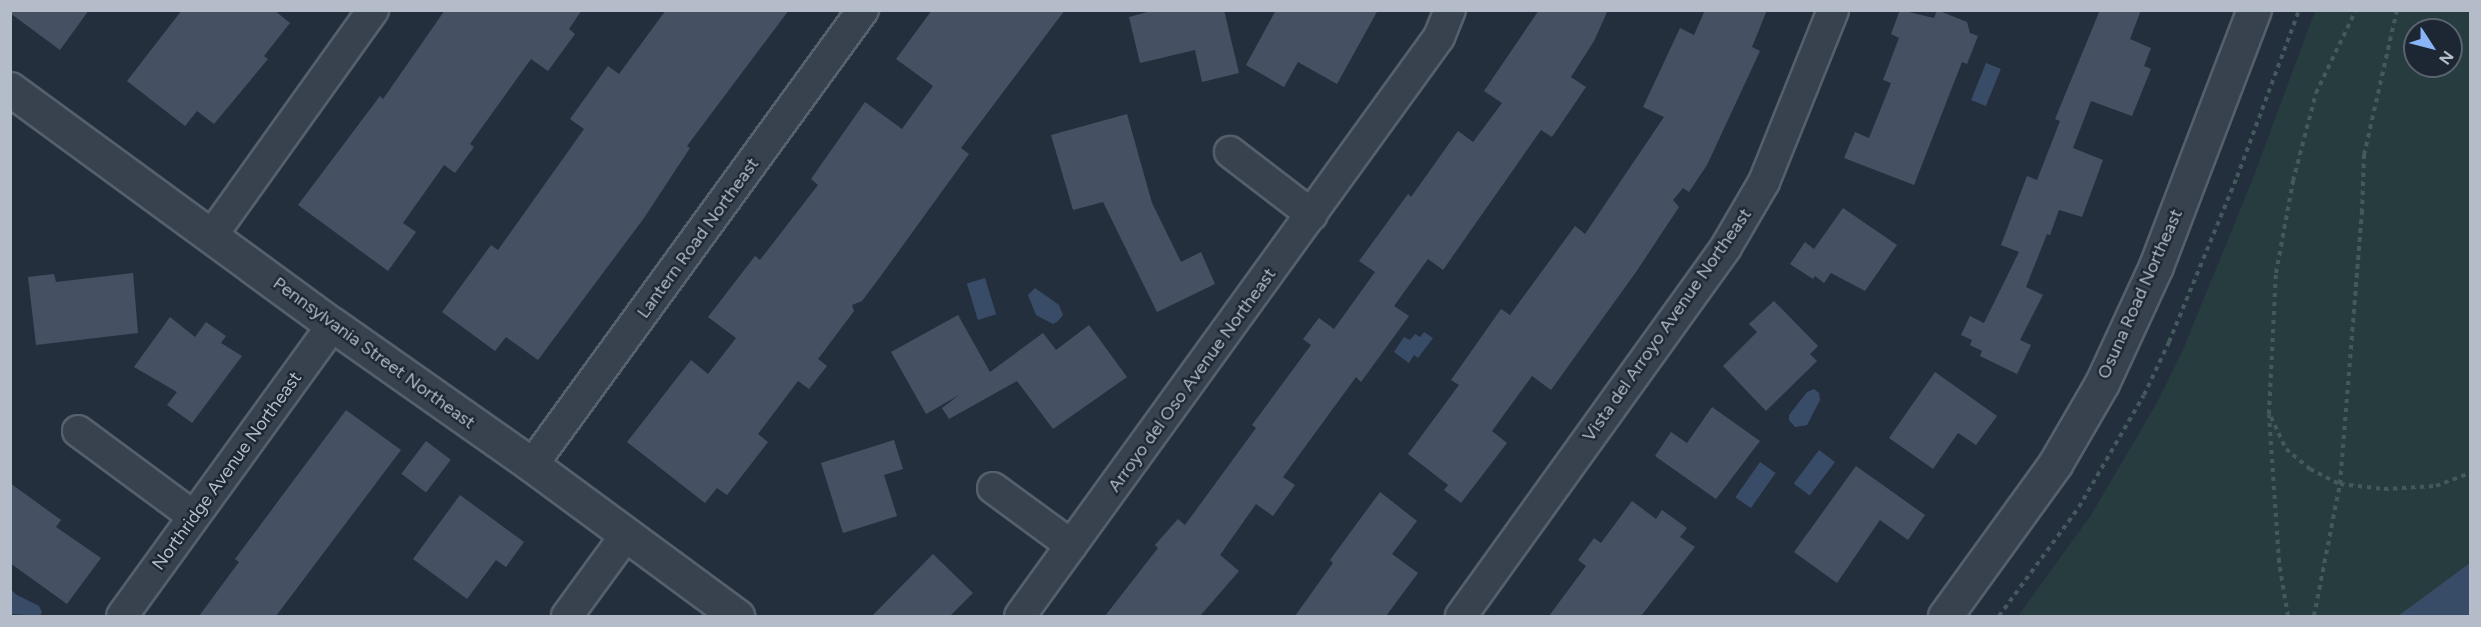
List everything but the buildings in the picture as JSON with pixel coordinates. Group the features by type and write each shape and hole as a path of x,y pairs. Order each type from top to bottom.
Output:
{"street":[{"path":"212,235 373,10"},
{"name":"Lantern Road Northeast","path":"532,465 863,10"},
{"name":"Arroyo del Oso Avenue Northeast","path":"1020,616 1439,37 1450,10"},
{"name":"Vista del Arroyo Avenue Northeast","path":"1461,616 1726,246 1764,182 1833,10"},
{"name":"Osuna Road Northeast","path":"1945,616 2055,464 2102,382 2156,266 2254,10"},
{"name":"Pennsylvania Street Northeast","path":"10,89 333,325 532,465 737,616"},
{"path":"1230,152 1312,215"},
{"name":"Northridge Avenue Northeast","path":"122,616 333,325"},
{"path":"78,431 193,516"},
{"path":"993,488 1071,545"},
{"path":"567,616 626,535"}],"path":[{"path":"1999,616 2079,507 2144,395 2174,331 2228,199 2299,10"},
{"path":"2288,616 2279,562 2269,414 2276,273 2293,181 2316,93 2355,10"},
{"path":"2314,616 2340,484 2362,213 2364,155 2397,10"},
{"path":"2269,414 2286,449 2310,469 2340,484 2384,489 2436,486 2470,473"}],"green space":[{"path":"2315,11 2470,11 2470,616 2018,616 2091,515 2158,401 2184,347 2252,181"}],"water":[{"path":"1986,63 2001,69 1986,106 1971,100"},
{"path":"985,278 996,314 978,320 967,284"},
{"path":"1035,288 1059,305 1063,315 1053,324 1036,315 1028,295"},
{"path":"1424,332 1433,338 1418,358 1414,355 1409,363 1394,352 1404,337 1410,340 1415,334 1420,337"},
{"path":"1814,389 1819,393 1820,400 1807,425 1795,427 1789,420 1789,415 1807,392"},
{"path":"1819,450 1835,462 1810,496 1794,484"},
{"path":"1760,462 1776,473 1751,508 1735,497"},
{"path":"2470,563 2470,616 2398,616"},
{"path":"10,589 39,606 42,612 40,616 11,614"}]}
